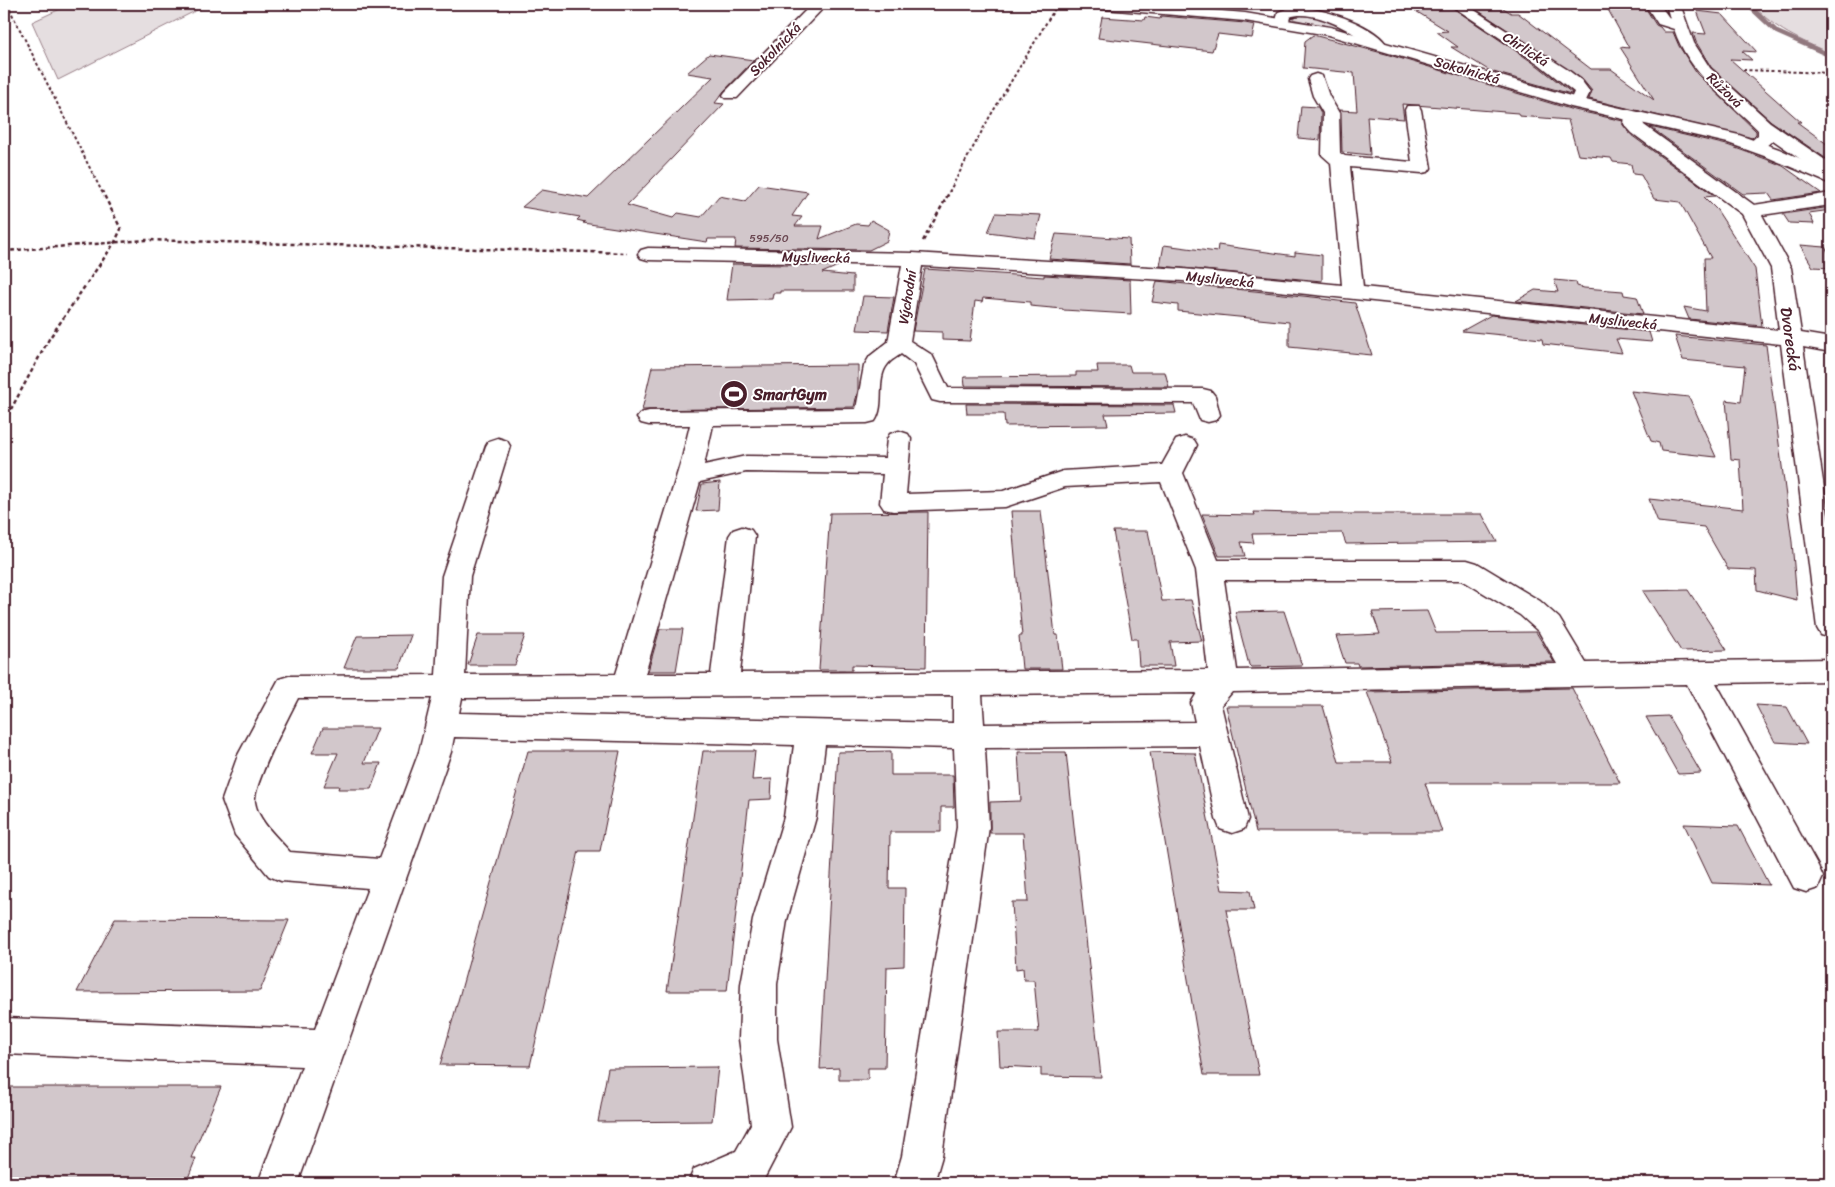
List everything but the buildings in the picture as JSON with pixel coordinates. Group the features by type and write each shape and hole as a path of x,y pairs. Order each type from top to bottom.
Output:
{"street":[{"name":"Sokolnická","path":"731,95 820,4"},
{"name":"Sokolnická","path":"1093,4 1283,22 1330,31 1577,103 1712,133 1755,146 1831,178"},
{"name":"Chrlická","path":"1456,4 1557,69 1578,86 1582,92 1577,103"},
{"path":"1652,4 1661,20 1680,26"},
{"name":"Růžová","path":"1673,4 1689,48 1708,76 1764,126 1831,172"},
{"path":"1316,79 1321,96 1331,113 1331,155 1340,161 1422,168 1412,110"},
{"name":"Dvorecká","path":"1634,116 1632,124 1638,129 1750,211 1781,268 1831,628"},
{"path":"1755,146 1767,137 1768,132 1764,126"},
{"path":"1340,161 1353,293"},
{"path":"1750,211 1831,199"},
{"name":"Myslivecká","path":"648,254 913,259 1183,275 1790,338 1831,345"},
{"name":"Východní","path":"900,339 913,259"},
{"path":"649,418 867,416 871,384 878,361 896,348 900,339 924,360 940,395 1202,396 1208,415"},
{"path":"627,685 703,418"},
{"path":"898,439 893,503 1005,499 1063,479 1171,473"},
{"path":"1186,445 1171,473 1209,570 1224,681 1206,703 1232,820"},
{"path":"278,1183 435,752 450,686 456,576 498,446"},
{"path":"688,476 746,464 896,466"},
{"path":"724,685 742,536"},
{"path":"1209,570 1467,570 1530,608 1549,625 1577,674"},
{"path":"391,875 281,866 247,825 238,800 254,755 290,687 967,684 1577,674 1696,674 1831,670"},
{"path":"1696,674 1806,877"},
{"path":"914,1183 922,1156 973,827 967,684"},
{"path":"441,725 969,736 1212,734"},
{"path":"708,1183 750,1165 771,1127 758,1040 759,984 770,920 800,817 811,732"},
{"path":"4,1036 328,1048"}],"path":[{"path":"4,422 49,339 115,242 120,229 7,4"},
{"path":"913,259 989,118 1058,4"},
{"path":"1743,70 1831,74"},
{"path":"4,251 146,240 648,254"}],"shaded area":[{"path":"71,4 209,4 58,80 32,22"},
{"path":"1752,4 1831,4 1831,54 1779,28"},
{"path":"1313,13 1357,34 1293,19 1293,16"}],"waterway":[{"path":"1747,4 1777,32 1831,56"}],"place":[{"name":"SmartGym","path":"734,394"}]}
